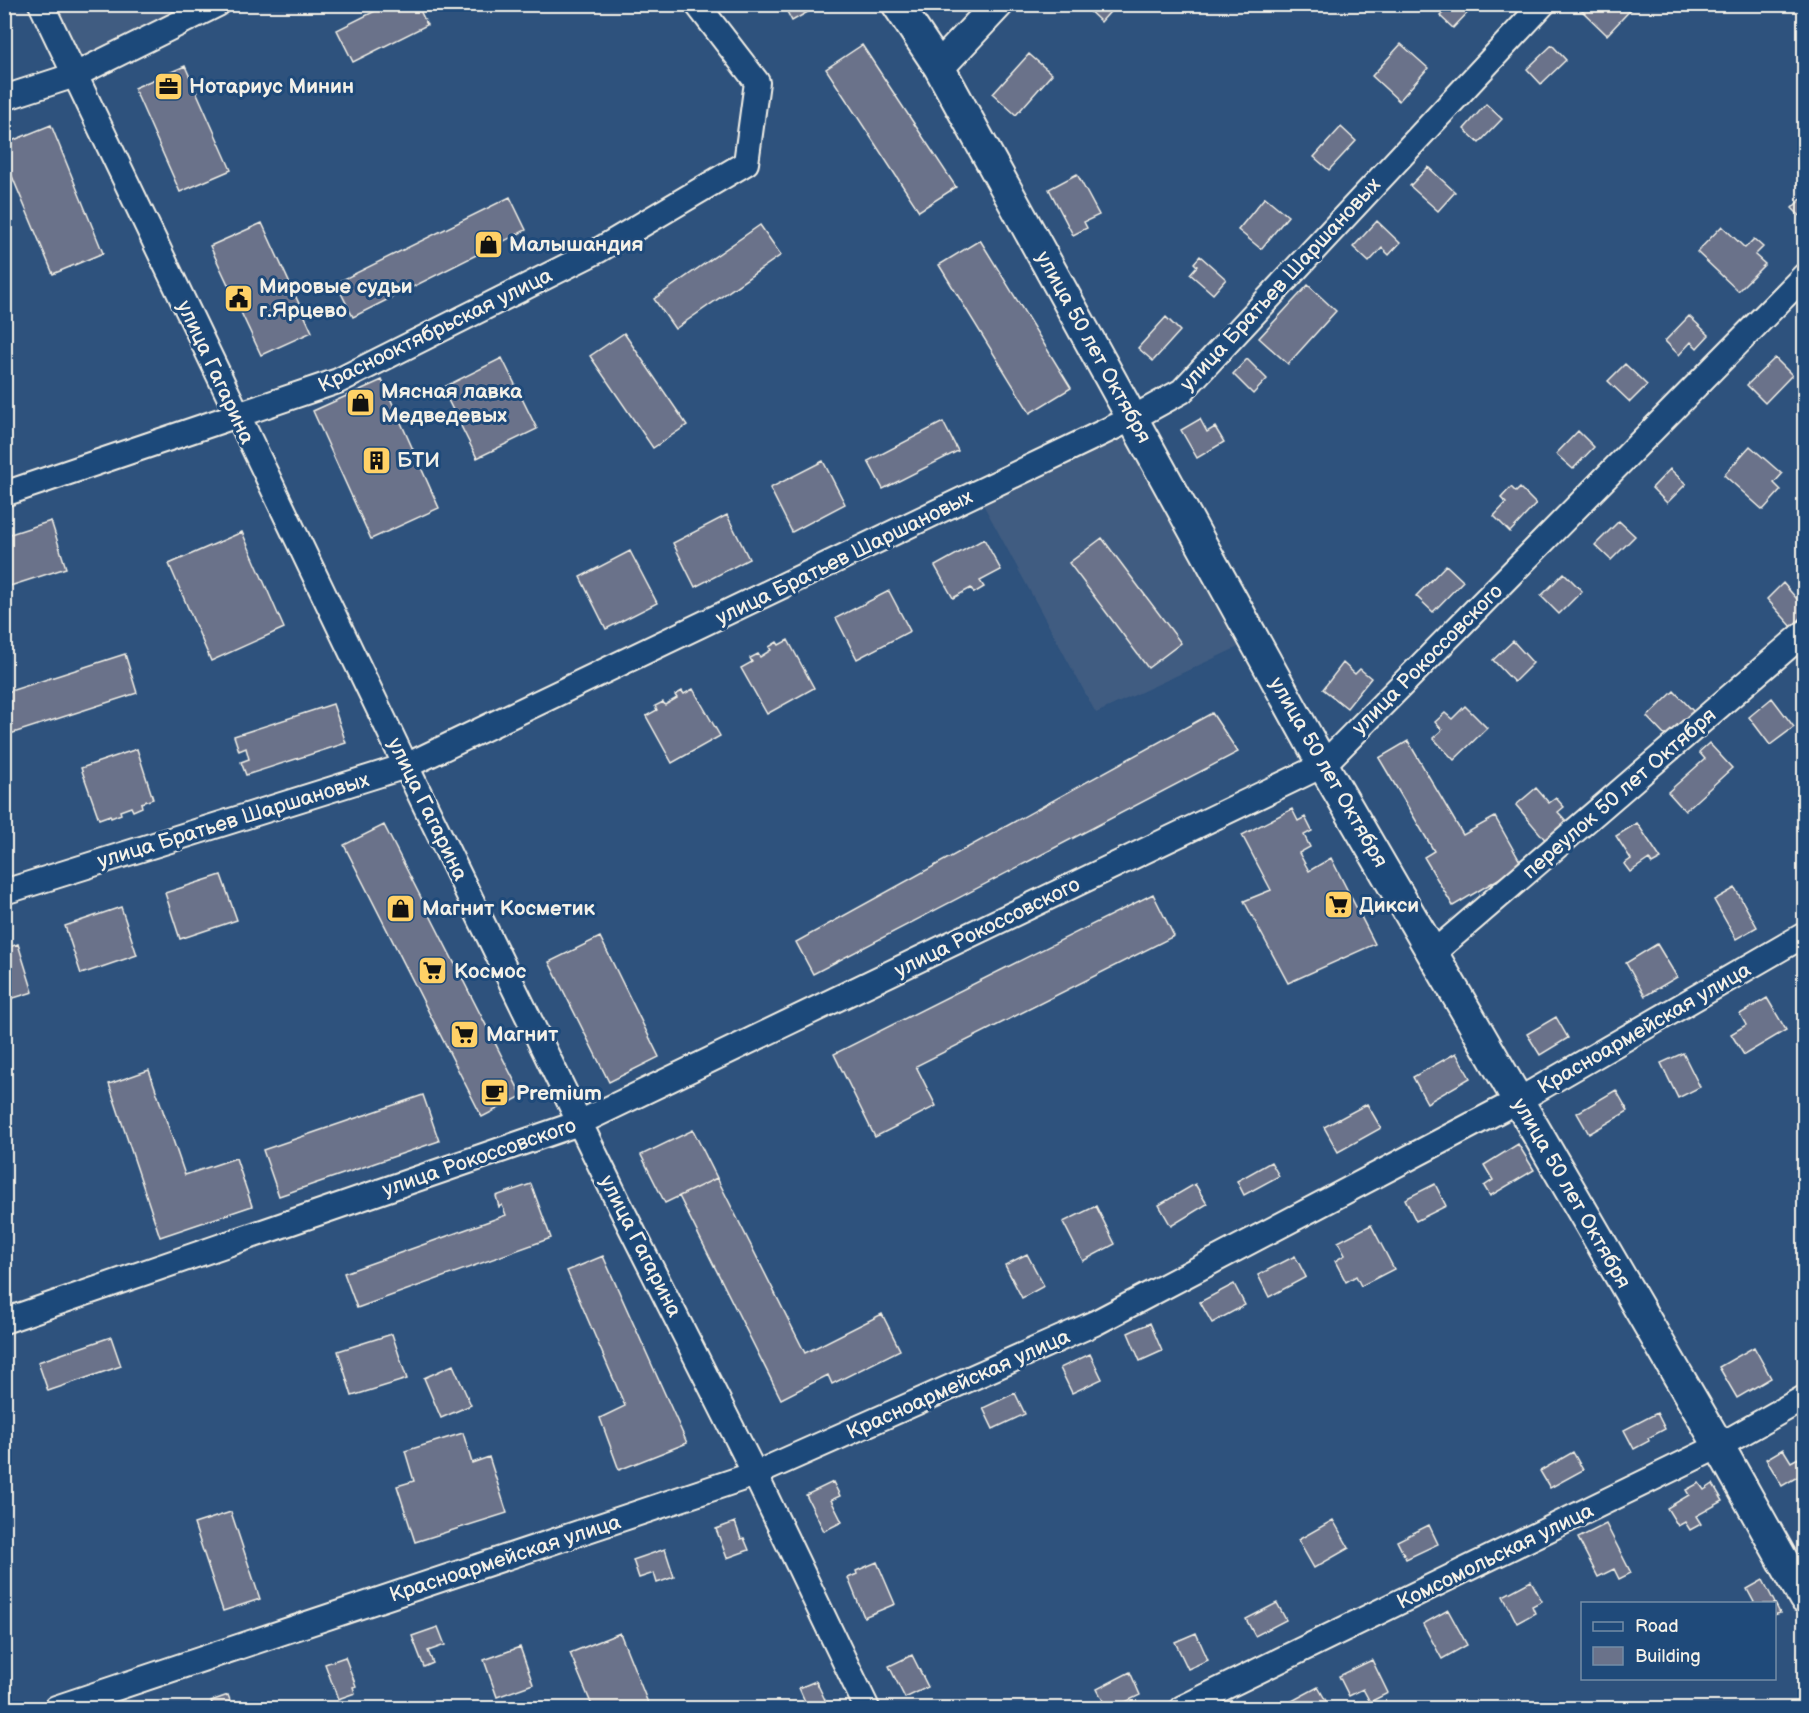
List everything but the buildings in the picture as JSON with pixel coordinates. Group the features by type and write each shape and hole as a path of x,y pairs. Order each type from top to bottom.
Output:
{"street":[{"name":"улица Гагарина","path":"42,4 406,766 579,1123 755,1474 867,1708"},
{"path":"4,98 75,75 218,4"},
{"name":"Краснооктябрьская улица","path":"4,494 338,381 599,250 746,163 757,82 697,4"},
{"name":"улица 50 лет Октября","path":"897,4 939,67 1323,765 1719,1446 1804,1598"},
{"path":"939,67 998,4"},
{"name":"улица Братьев Шаршановых","path":"4,892 406,766 1133,418 1182,392 1543,4"},
{"name":"улица Рокоссовского","path":"4,1321 579,1123 1323,765 1804,276"},
{"name":"переулок 50 лет Октября","path":"1433,953 1804,633"},
{"name":"Красноармейская улица","path":"56,1708 755,1474 1095,1323 1519,1100 1804,935"},
{"name":"Комсомольская улица","path":"1182,1708 1719,1446 1804,1398"}],"shaded area":[{"path":"46,5 213,5 79,72"},
{"path":"1133,418 1249,642 1096,713 977,493"}],"place":[{"name":"Нотариус Минин","path":"168,86"},
{"name":"Малышандия","path":"488,244"},
{"name":"Мировые судьи г.Ярцево","path":"238,298"},
{"name":"Мясная лавка Медведевых","path":"360,403"},
{"name":"БТИ","path":"376,460"},
{"name":"Дикси","path":"1338,905"},
{"name":"Магнит Косметик","path":"401,908"},
{"name":"Космос","path":"433,971"},
{"name":"Магнит","path":"465,1034"},
{"name":"Premium","path":"495,1093"}]}
